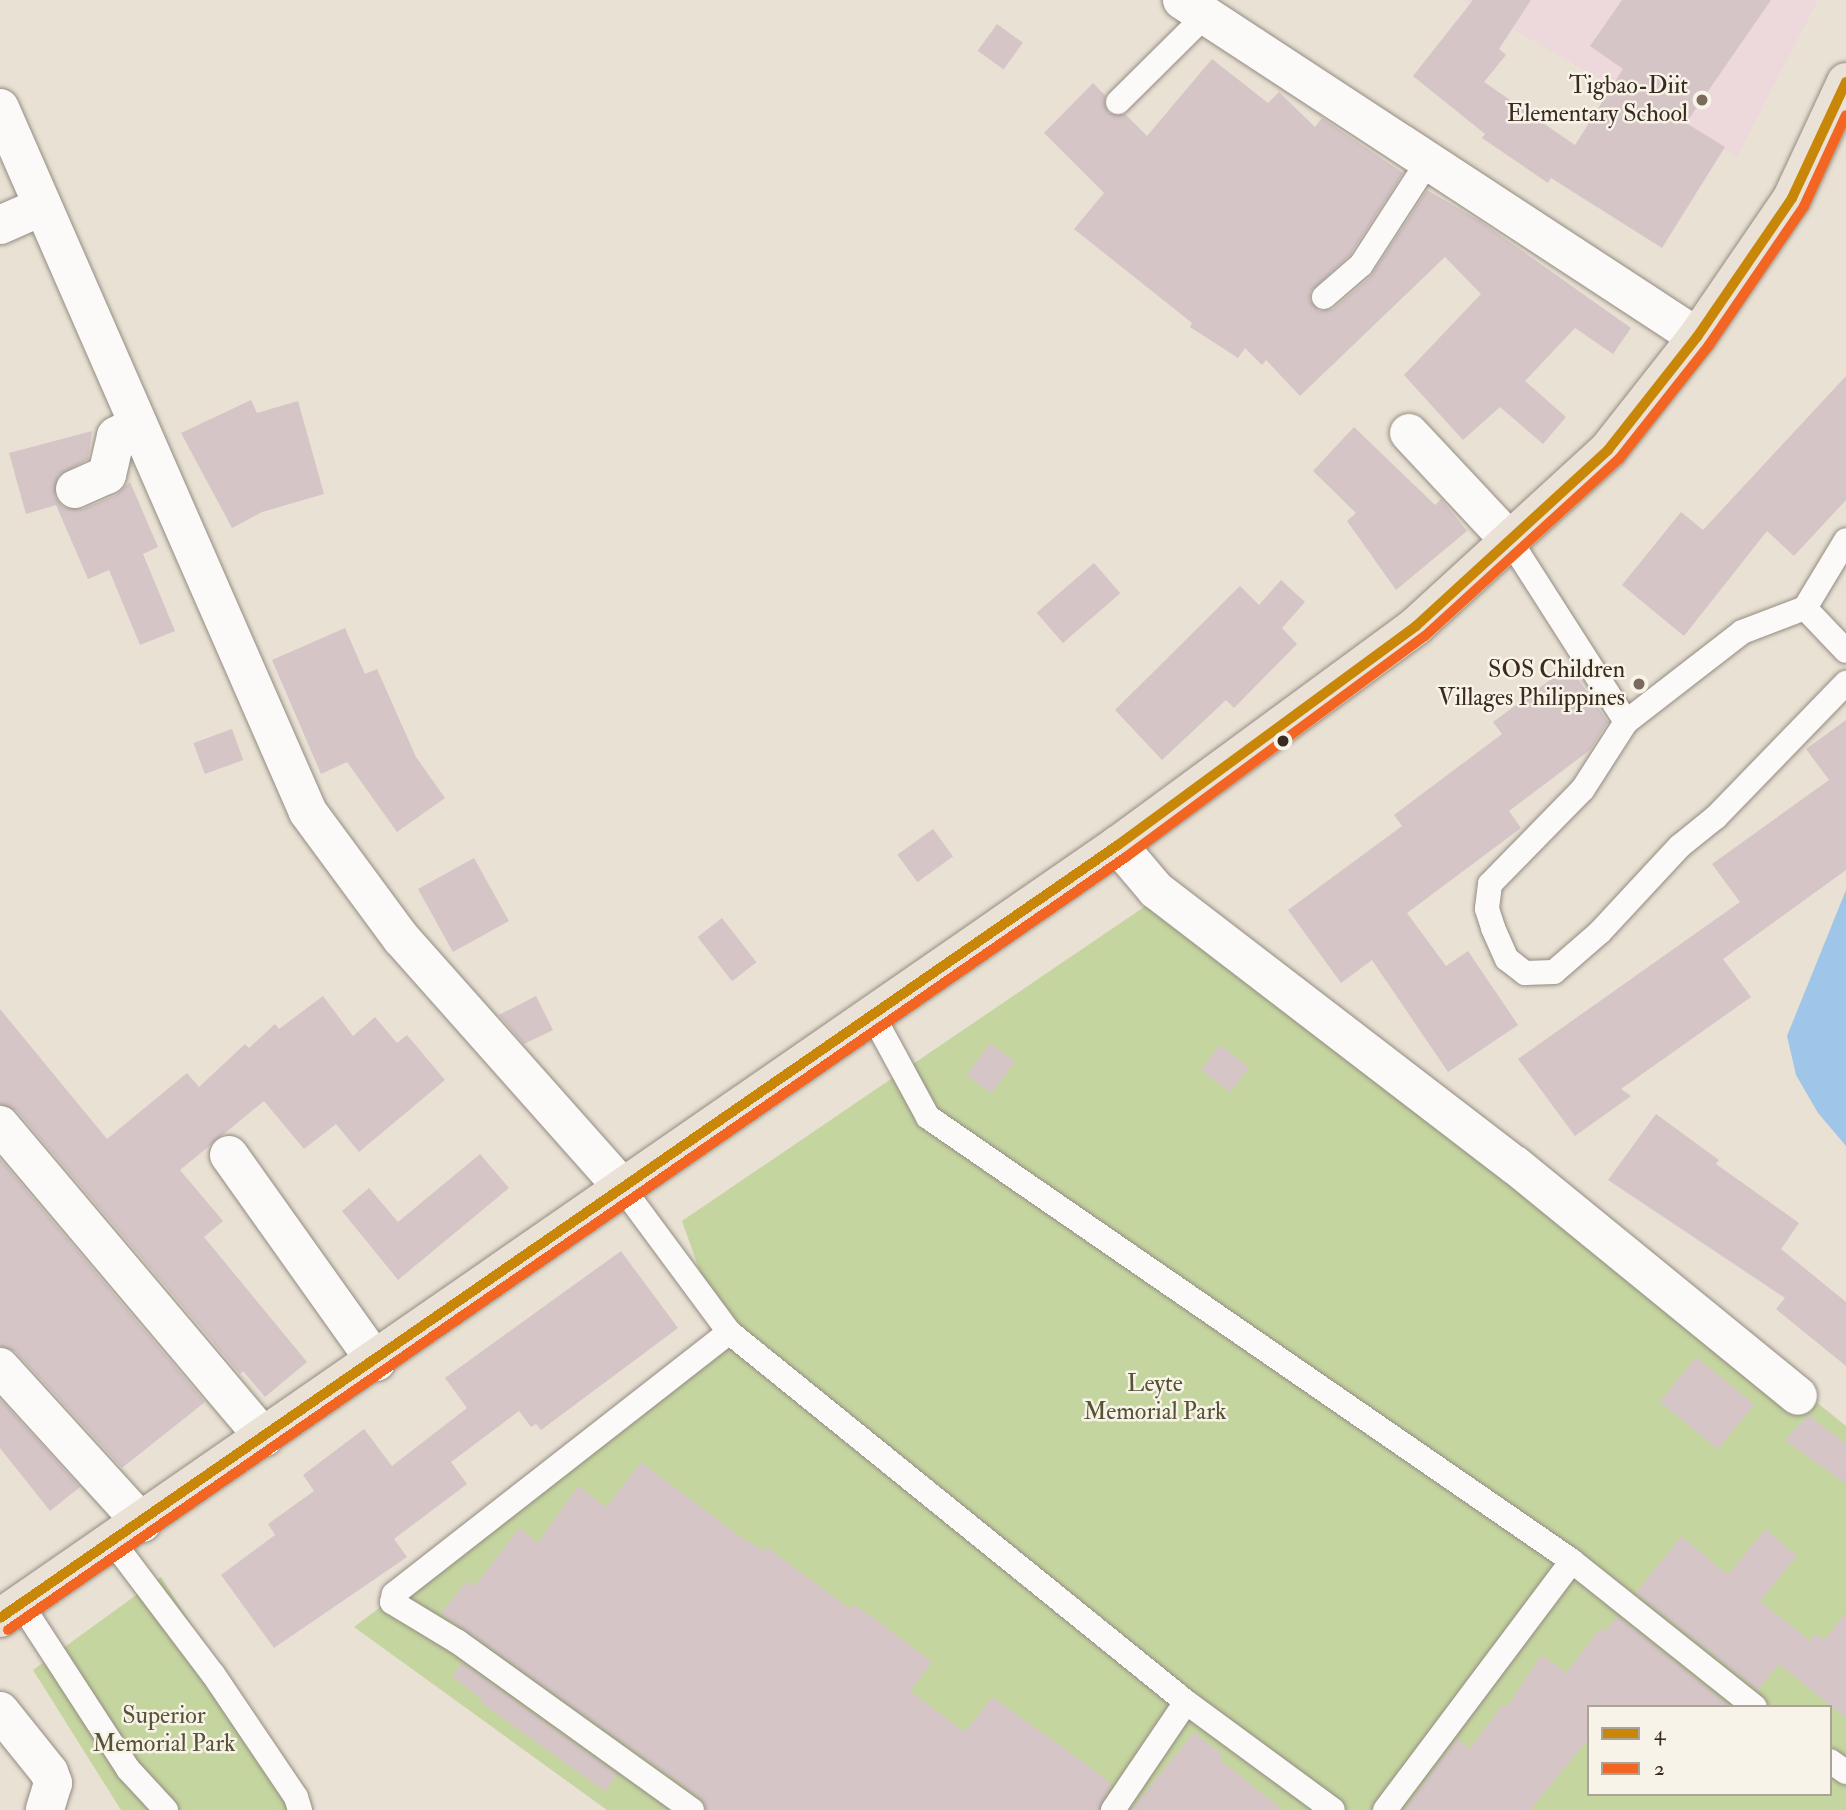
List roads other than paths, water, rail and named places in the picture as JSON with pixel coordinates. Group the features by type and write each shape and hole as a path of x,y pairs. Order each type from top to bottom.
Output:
{"highway":[{"path":"10,1611 376,1362 621,1186 1118,845 1416,626 1511,542 1608,450 1697,337 1792,198 1846,82"}],"street":[{"path":"1194,8 1697,337"},
{"path":"0,108 41,207 309,812 401,938 621,1186"},
{"path":"0,225 41,207"},
{"path":"75,489 107,475 116,436 138,425"},
{"path":"1409,433 1511,542"},
{"path":"1118,845 1156,890 1515,1165 1798,1396"},
{"path":"0,1125 264,1437"},
{"path":"229,1155 376,1362"},
{"path":"0,1367 127,1533"},
{"path":"0,1711 49,1772 53,1783 46,1810"}],"lane":[{"path":"1118,102 1194,8"},
{"path":"1324,298 1361,265 1429,160"},
{"path":"1846,540 1805,608 1742,632 1626,722 1583,789 1490,884 1488,909 1507,959 1525,973 1554,972 1600,932 1680,846 1716,817 1846,683"},
{"path":"1511,542 1626,722"},
{"path":"1805,608 1846,651"},
{"path":"872,1014 928,1117 1572,1561 1752,1705"},
{"path":"621,1186 729,1332 1186,1702 1333,1810"},
{"path":"692,1810 458,1642 392,1602 394,1594 729,1332"},
{"path":"127,1533 213,1674 296,1797 300,1810"},
{"path":"1385,1810 1572,1561"},
{"path":"10,1611 128,1769 166,1810"},
{"path":"1113,1810 1186,1702"}],"water":[{"path":"1846,890 1846,1146 1818,1113 1796,1075 1787,1036"}],"place":[{"name":"Tigbao-Diit Elementary School","path":"1702,100"},
{"name":"SOS Children Villages Philippines","path":"1639,684"}],"park label":[{"name":"Leyte Memorial Park","path":"1155,1398"},
{"name":"Superior Memorial Park","path":"164,1730"}]}
